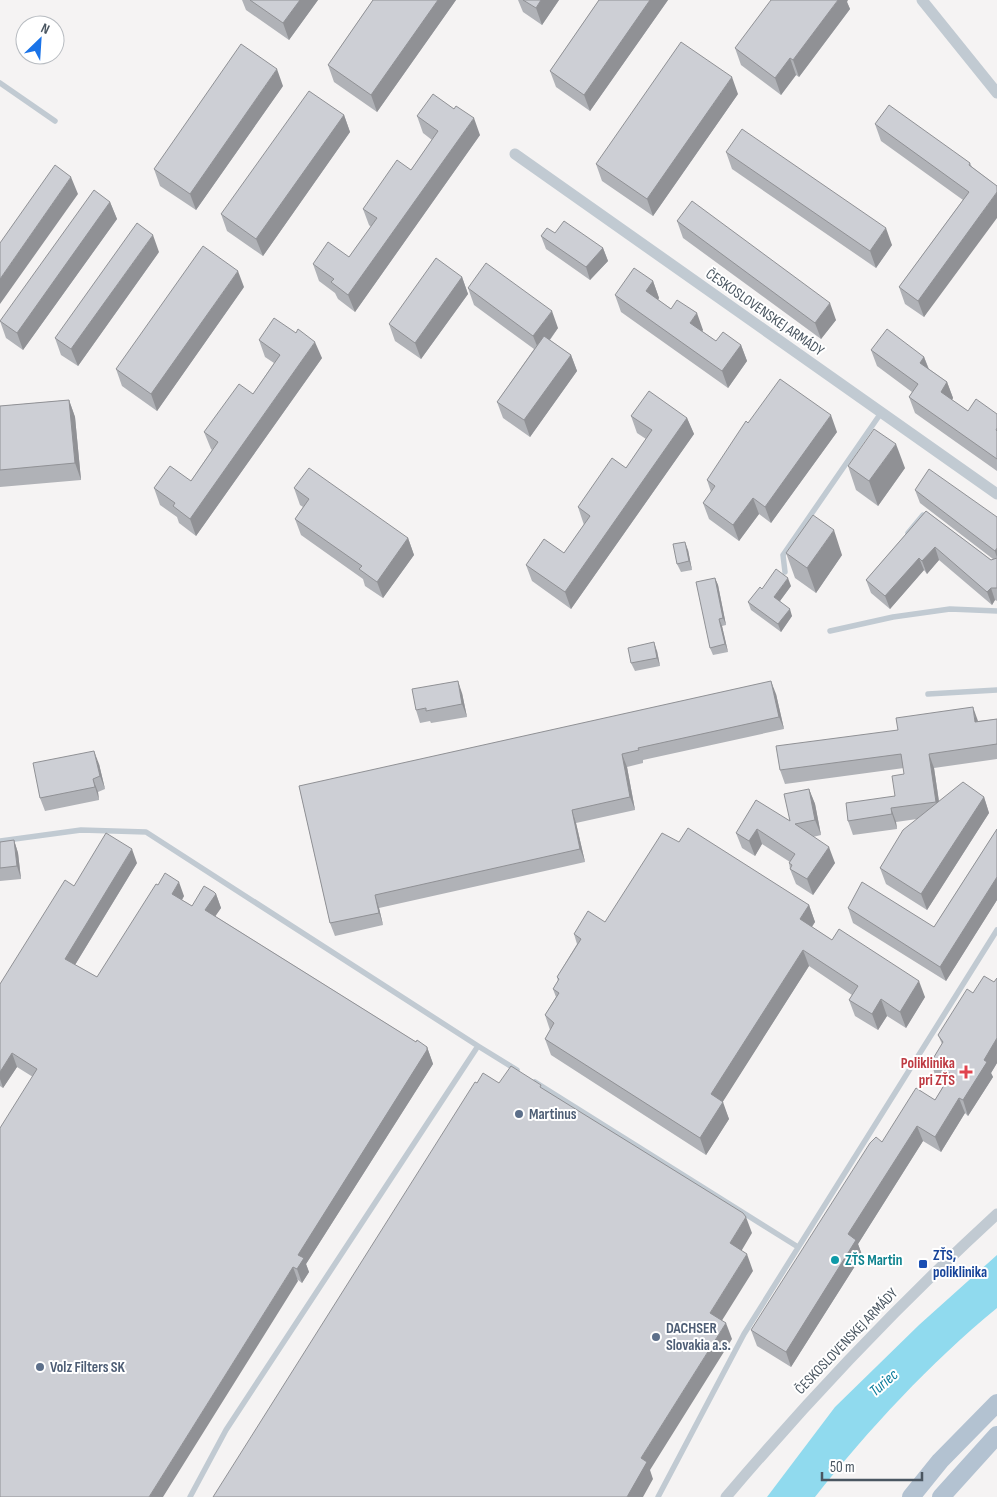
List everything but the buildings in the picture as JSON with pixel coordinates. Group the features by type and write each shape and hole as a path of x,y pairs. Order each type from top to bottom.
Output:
{"main road":[{"path":"910,1497 940,1461 997,1403"},
{"path":"941,1497 997,1435"}],"street":[{"path":"922,0 997,93"},
{"name":"ČESKOSLOVENSKEJ ARMÁDY","path":"515,154 997,494"},
{"name":"ČESKOSLOVENSKEJ ARMÁDY","path":"726,1497 789,1422 844,1363 917,1288 997,1214"}],"lane":[{"path":"0,82 55,121"},
{"path":"785,572 783,555 881,413"},
{"path":"904,537 923,515 940,523"},
{"path":"830,631 893,617 950,609 997,611"},
{"path":"928,694 997,690"},
{"path":"0,841 82,830 146,832 520,1072"},
{"path":"658,1497 744,1334 997,930"},
{"path":"190,1497 226,1430 478,1046"},
{"path":"528,1078 798,1247"}],"water":[{"name":"Turiec","path":"997,1255 997,1308 924,1374 857,1446 815,1497 767,1497 835,1407 919,1325"}],"place":[{"name":"Poliklinika pri ZŤS","path":"966,1072"},
{"name":"Martinus","path":"519,1114"},
{"name":"ZŤS Martin","path":"835,1260"},
{"name":"ZŤS, poliklinika","path":"923,1264"},
{"name":"DACHSER Slovakia a.s.","path":"656,1337"},
{"name":"Volz Filters SK","path":"40,1367"}]}
